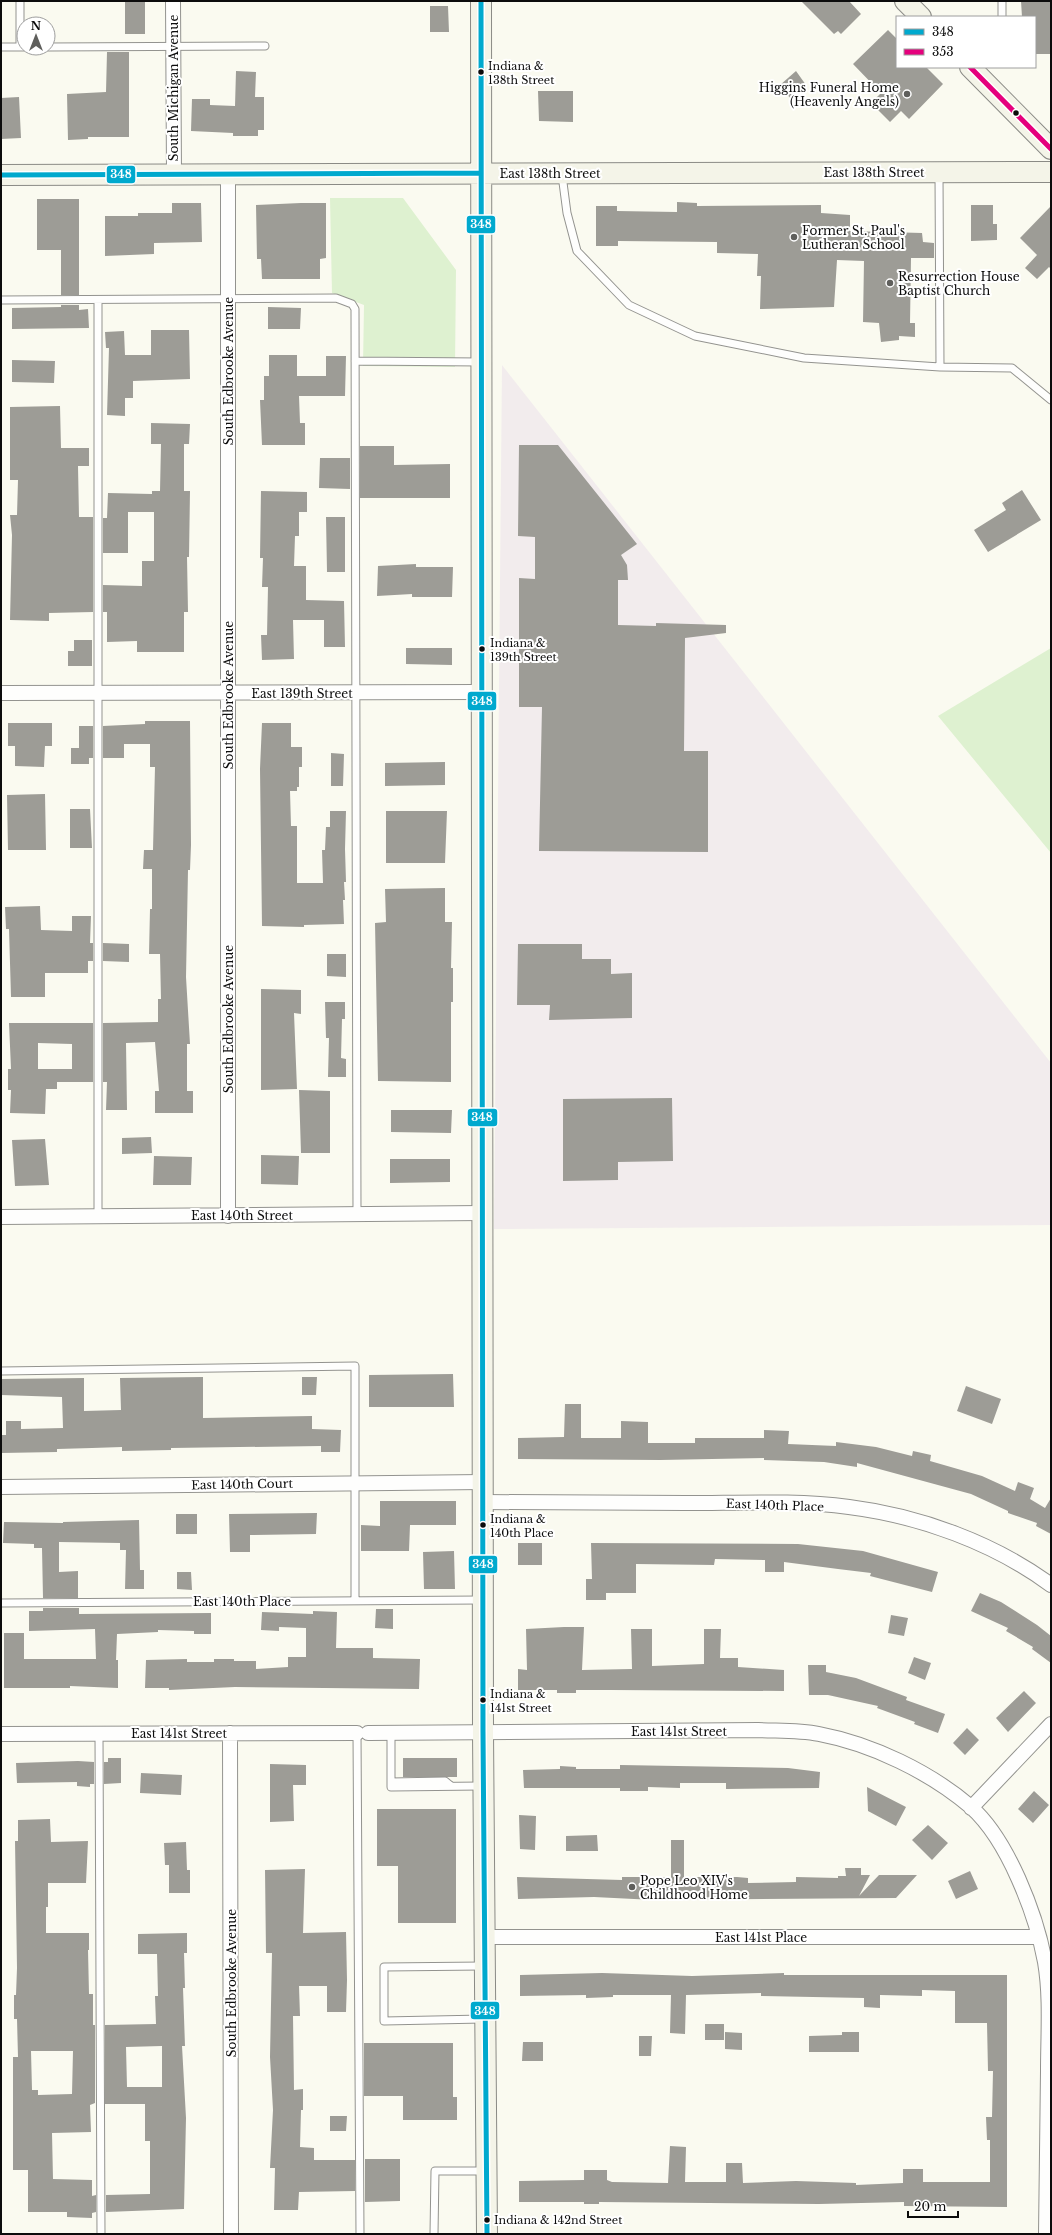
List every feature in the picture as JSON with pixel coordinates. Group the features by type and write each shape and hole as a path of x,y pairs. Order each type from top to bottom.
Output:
{"main road":[{"path":"481,1 480,173 483,692 483,1732 487,2234"},
{"path":"905,1 920,16"},
{"path":"971,68 1051,149"},
{"name":"East 138th Street","path":"1,175 1051,172"}],"street":[{"name":"South Michigan Avenue","path":"173,1 174,174"},
{"name":"South Edbrooke Avenue","path":"228,174 228,1216"},
{"name":"East 139th Street","path":"1,694 483,692"},
{"name":"East 140th Street","path":"1,1217 483,1213"},
{"name":"East 140th Court","path":"1,1487 483,1482"},
{"name":"East 140th Place","path":"483,1502 787,1504 850,1507 901,1518 952,1533 992,1550 1036,1574 1051,1585"},
{"path":"971,1808 1051,1724"},
{"name":"East 141st Street","path":"1,1734 758,1730 818,1734 853,1742 897,1759 930,1779 971,1808 988,1828 1008,1858 1025,1891 1045,1962 1049,2008 1046,2234"},
{"name":"South Edbrooke Avenue","path":"230,1733 231,2234"},
{"name":"East 141st Place","path":"485,1937 1038,1937"}],"lane":[{"path":"20,1 21,16"},
{"path":"1002,1 1002,16"},
{"path":"56,47 265,46"},
{"path":"1,47 16,47"},
{"path":"939,172 940,367"},
{"path":"562,173 567,213 577,251 629,305 695,336 804,358 940,367 1012,368 1051,400"},
{"path":"1,300 336,298 352,304 355,309 357,1214"},
{"path":"98,300 98,1216"},
{"path":"355,361 481,362"},
{"path":"1,1371 355,1366 355,1601"},
{"name":"East 140th Place","path":"1,1603 483,1600"},
{"path":"391,1732 392,1784 484,1786"},
{"path":"360,2234 362,1733"},
{"path":"99,1734 101,2234"},
{"path":"485,1966 384,1967 384,2020 486,2019"},
{"path":"434,2234 435,2171 486,2171"}],"shaded area":[{"path":"502,365 1051,1063 1051,1225 494,1229"}],"green space":[{"path":"330,198 403,198 456,270 455,367 363,366 364,305 332,293"},
{"path":"1051,648 1051,853 938,716"}],"building":[{"path":"125,1 145,1 145,34 125,34"},
{"path":"801,1 849,1 861,14 841,34 838,31 834,34"},
{"path":"1021,1 1051,1 1051,54 1036,54 1036,16 1022,16"},
{"path":"430,6 448,6 449,32 430,32"},
{"path":"888,30 896,38 896,68 927,68 943,84 909,119 901,111 890,122 871,103 881,93 853,64"},
{"path":"107,52 129,52 129,137 88,137 88,139 68,140 67,94 106,92"},
{"path":"236,71 256,72 255,97 264,97 264,130 258,130 258,136 233,136 233,133 191,131 192,99 210,99 210,105 235,106"},
{"path":"796,71 806,85 790,98 780,85"},
{"path":"538,91 573,91 573,122 539,121"},
{"path":"19,97 21,138 1,139 1,98"},
{"path":"37,199 79,199 79,295 61,295 61,250 37,250"},
{"path":"677,202 697,203 697,206 821,205 821,213 850,215 850,231 922,233 923,242 934,243 934,258 911,258 910,323 915,323 915,337 899,336 899,340 881,342 879,323 863,322 864,261 837,260 834,307 760,309 761,276 757,276 758,254 717,253 717,242 618,241 618,246 596,246 596,206 617,206 617,211 677,212"},
{"path":"172,203 201,203 202,242 154,243 154,254 105,256 105,216 138,216 138,213 172,213"},
{"path":"326,203 326,258 320,259 320,279 262,279 261,259 257,259 256,205"},
{"path":"971,205 993,205 993,224 997,224 997,240 971,241"},
{"path":"1051,206 1051,269 1049,267 1037,279 1025,268 1037,255 1020,238"},
{"path":"61,305 79,305 79,310 88,309 89,328 12,329 12,308 61,307"},
{"path":"268,307 301,308 300,329 268,329"},
{"path":"151,330 189,330 190,379 133,381 133,398 125,398 125,416 107,415 109,348 106,348 105,332 124,331 125,355 151,355"},
{"path":"269,355 297,355 297,376 326,376 326,356 346,356 345,396 299,396 300,423 305,423 305,445 262,445 260,400 264,400 264,376 269,376"},
{"path":"12,360 55,361 54,383 12,382"},
{"path":"60,406 61,448 89,448 89,466 78,466 79,517 93,517 93,612 49,613 49,621 10,620 12,535 10,515 17,515 18,480 10,480 10,407"},
{"path":"151,423 190,424 189,444 184,444 184,491 190,491 189,557 187,557 188,612 184,612 184,652 137,652 137,641 107,642 107,612 103,612 103,585 142,586 142,561 154,561 154,512 128,512 128,553 103,553 103,518 107,518 108,493 152,494 152,491 160,491 161,444 151,444"},
{"path":"519,445 558,445 637,544 621,555 627,565 628,580 618,580 618,625 656,626 656,623 726,625 726,633 685,638 684,751 708,751 708,852 539,851 542,707 519,707 519,578 535,579 535,537 518,536"},
{"path":"360,446 394,446 394,465 450,464 450,498 360,498"},
{"path":"320,458 350,458 350,489 319,488"},
{"path":"1022,490 1041,520 988,552 974,530 1006,510 1002,503"},
{"path":"261,491 307,492 307,512 299,512 299,536 295,536 294,566 306,566 306,600 344,601 345,647 324,647 324,620 293,620 294,659 262,660 261,635 267,635 268,587 262,587 263,558 260,558"},
{"path":"326,517 345,517 345,572 327,572"},
{"path":"416,564 416,567 453,567 452,597 412,597 412,594 377,596 378,566"},
{"path":"74,640 92,640 92,666 68,666 68,651 74,651"},
{"path":"406,648 452,648 452,665 406,664"},
{"path":"145,721 190,721 191,845 190,870 188,870 186,977 190,1044 187,1044 187,1091 193,1091 193,1113 155,1113 155,1091 159,1091 155,1042 126,1043 127,1110 106,1110 107,1082 103,1082 103,1023 158,1022 158,999 161,999 160,954 149,954 150,909 152,909 152,869 143,869 144,850 153,850 155,767 150,767 150,744 124,744 124,758 103,758 103,726 145,724"},
{"path":"8,723 52,723 52,746 45,746 44,767 15,766 15,746 8,746"},
{"path":"262,723 291,723 291,747 302,747 302,767 299,767 299,787 297,787 297,791 290,791 291,826 297,826 297,883 323,883 322,850 325,850 326,827 330,827 330,811 346,811 346,882 344,882 345,900 343,900 344,924 304,925 304,927 262,926 260,769"},
{"path":"79,726 93,726 93,758 89,758 89,764 71,764 71,748 79,748"},
{"path":"331,753 344,754 343,786 331,786"},
{"path":"445,762 445,785 385,786 385,763"},
{"path":"45,794 46,850 8,850 7,795"},
{"path":"70,809 90,809 92,848 70,848"},
{"path":"386,811 447,811 445,863 386,863"},
{"path":"445,888 445,922 452,922 451,968 453,968 453,1002 451,1002 451,1082 378,1081 375,923 386,922 385,889"},
{"path":"40,906 41,930 72,931 72,916 91,916 90,943 93,943 93,961 88,961 88,973 45,973 45,997 11,997 9,929 6,929 5,907"},
{"path":"103,943 129,944 129,962 103,961"},
{"path":"518,944 582,944 582,959 611,959 611,974 632,973 632,1018 549,1020 550,1005 517,1005"},
{"path":"327,954 346,954 346,977 327,976"},
{"path":"261,989 301,990 301,1014 294,1013 297,1089 261,1090"},
{"path":"325,1002 345,1002 345,1019 342,1019 341,1058 346,1059 346,1077 328,1077 329,1038 326,1038"},
{"path":"9,1023 93,1023 93,1082 57,1082 57,1089 46,1089 45,1114 10,1113 11,1090 8,1090 8,1069 11,1069","holes":["38,1043 72,1044 72,1069 38,1069"]},
{"path":"299,1090 330,1091 330,1153 301,1153"},
{"path":"672,1098 673,1161 618,1162 618,1180 563,1181 563,1099"},
{"path":"391,1110 452,1110 451,1133 391,1132"},
{"path":"151,1137 152,1153 122,1154 122,1138"},
{"path":"45,1139 49,1185 15,1186 12,1140"},
{"path":"261,1155 299,1156 298,1185 261,1184"},
{"path":"154,1156 192,1157 191,1185 153,1185"},
{"path":"390,1159 450,1159 450,1182 390,1183"},
{"path":"453,1374 454,1407 369,1407 369,1375"},
{"path":"203,1377 203,1418 312,1416 312,1429 341,1430 340,1452 321,1452 321,1446 171,1448 171,1450 122,1451 122,1447 57,1449 57,1452 1,1453 1,1435 6,1435 6,1421 21,1421 21,1429 63,1428 62,1397 1,1395 1,1379 84,1378 84,1411 121,1410 120,1378"},
{"path":"302,1377 317,1377 316,1395 302,1395"},
{"path":"966,1386 1001,1399 992,1424 957,1411"},
{"path":"565,1404 581,1404 581,1438 621,1438 621,1421 648,1422 648,1443 695,1443 695,1438 764,1438 764,1430 789,1431 788,1444 836,1446 836,1442 876,1447 912,1456 913,1451 931,1455 930,1461 982,1476 1015,1491 1018,1482 1034,1488 1030,1499 1045,1508 1051,1498 1051,1534 1036,1526 1037,1523 1008,1513 1008,1511 971,1494 857,1463 857,1467 824,1462 764,1460 764,1458 660,1460 518,1459 518,1438 564,1437"},
{"path":"380,1501 456,1501 456,1525 410,1525 409,1551 361,1551 361,1525 380,1526"},
{"path":"317,1513 316,1534 250,1535 250,1552 230,1552 229,1514"},
{"path":"176,1514 197,1514 197,1534 176,1534"},
{"path":"139,1520 140,1570 144,1570 144,1589 125,1589 126,1550 120,1550 120,1543 59,1542 59,1572 78,1571 78,1598 43,1598 42,1548 34,1548 34,1544 3,1543 4,1522 63,1523"},
{"path":"518,1543 542,1543 542,1565 518,1565"},
{"path":"591,1543 798,1544 863,1551 938,1572 932,1592 870,1576 871,1573 784,1562 784,1572 765,1572 765,1560 715,1559 714,1565 636,1564 636,1593 606,1593 606,1600 586,1600 586,1579 592,1579"},
{"path":"454,1551 455,1589 424,1589 423,1552"},
{"path":"177,1572 191,1572 192,1590 177,1589"},
{"path":"980,1593 1001,1602 1037,1625 1051,1636 1051,1663 1032,1649 1033,1647 1006,1631 1008,1628 971,1611"},
{"path":"43,1608 79,1608 79,1614 211,1613 211,1634 194,1634 194,1631 158,1630 158,1632 117,1634 116,1660 118,1660 118,1688 70,1686 70,1688 4,1688 4,1633 24,1633 24,1659 96,1659 95,1629 29,1631 29,1611 43,1611"},
{"path":"376,1609 393,1609 393,1629 375,1628"},
{"path":"313,1611 337,1612 336,1648 373,1648 373,1658 420,1659 419,1689 235,1687 169,1690 169,1688 145,1688 146,1660 187,1659 187,1662 214,1662 214,1659 234,1659 234,1661 256,1661 256,1669 288,1667 288,1657 306,1657 306,1628 279,1627 279,1631 261,1630 262,1612 313,1614"},
{"path":"891,1615 908,1618 904,1636 888,1633"},
{"path":"584,1627 582,1670 632,1669 631,1629 652,1629 652,1666 704,1664 704,1629 721,1629 720,1658 738,1658 738,1667 784,1670 784,1691 576,1690 576,1693 557,1693 557,1690 518,1690 518,1669 527,1670 526,1629"},
{"path":"914,1657 931,1663 925,1680 908,1673"},
{"path":"808,1665 826,1665 826,1672 856,1678 907,1697 906,1700 945,1714 938,1733 914,1724 915,1722 877,1708 878,1706 828,1695 809,1695"},
{"path":"1024,1691 1036,1703 1008,1732 996,1718"},
{"path":"967,1728 979,1740 965,1755 953,1743"},
{"path":"108,1758 121,1758 121,1783 104,1784 104,1762 108,1762"},
{"path":"403,1758 457,1758 457,1777 403,1777"},
{"path":"78,1761 94,1762 94,1784 90,1784 90,1787 77,1786 77,1782 17,1783 16,1763"},
{"path":"270,1764 306,1765 306,1785 293,1785 294,1821 270,1822"},
{"path":"620,1765 788,1768 820,1772 819,1788 726,1789 726,1783 680,1783 680,1788 648,1787 648,1791 620,1791 620,1788 524,1788 523,1770 560,1769 560,1766 576,1767 576,1769 620,1769"},
{"path":"141,1773 182,1775 181,1795 140,1793"},
{"path":"867,1787 906,1807 896,1826 868,1811"},
{"path":"1034,1791 1049,1805 1033,1823 1018,1809"},
{"path":"377,1809 456,1809 456,1923 398,1923 398,1866 377,1866"},
{"path":"519,1815 536,1816 535,1850 520,1849"},
{"path":"50,1819 51,1842 88,1841 86,1883 48,1883 46,1933 89,1933 89,1994 93,1994 93,2025 95,2025 95,2103 90,2105 91,2132 52,2133 53,2179 92,2180 92,2196 96,2195 96,2212 92,2213 92,2218 67,2217 67,2212 28,2212 28,2170 13,2170 13,2057 18,2057 17,2019 14,2019 14,1995 16,1995 17,1968 15,1841 18,1841 18,1820","holes":["31,2051 73,2051 72,2094 38,2095 38,2090 32,2090"]},
{"path":"928,1825 948,1843 932,1860 912,1840"},
{"path":"597,1835 598,1851 566,1851 566,1836"},
{"path":"671,1840 684,1840 684,1877 748,1878 748,1883 796,1882 796,1877 838,1878 838,1876 846,1876 845,1868 861,1868 861,1875 870,1875 859,1896 879,1875 917,1875 896,1898 654,1900 594,1897 518,1899 517,1877 622,1880 622,1877 671,1877"},
{"path":"186,1842 187,1870 190,1870 190,1893 169,1893 169,1865 165,1865 164,1843"},
{"path":"305,1869 303,1933 346,1932 347,1980 346,2012 327,2012 327,1986 299,1986 300,2016 293,2016 294,2090 303,2089 300,2147 314,2148 314,2160 355,2160 355,2191 299,2192 298,2210 274,2210 275,2168 270,2168 273,2110 270,2057 272,1953 266,1953 265,1870"},
{"path":"970,1871 978,1889 956,1899 948,1881"},
{"path":"187,1933 187,1953 184,1953 185,1988 183,1988 185,2046 182,2046 186,2118 184,2209 106,2212 106,2195 150,2194 150,2141 145,2141 145,2104 105,2104 105,2025 156,2024 155,1996 158,1996 157,1954 138,1954 138,1934","holes":["162,2046 162,2087 127,2087 126,2047"]},
{"path":"602,1973 692,1976 784,1973 784,1975 1007,1975 1007,2207 904,2206 904,2202 819,2204 599,2202 599,2204 584,2204 584,2202 519,2202 519,2181 584,2180 584,2170 607,2170 607,2180 612,2182 668,2183 670,2146 686,2147 685,2182 726,2182 726,2163 742,2163 743,2183 796,2181 856,2183 856,2185 903,2183 903,2169 923,2169 923,2182 990,2182 990,2140 987,2140 986,2117 992,2117 993,2071 988,2071 987,2023 955,2023 955,1991 922,1990 922,1996 880,1995 880,2008 864,2007 864,1998 761,1996 761,1993 686,1995 685,2034 670,2033 671,1995 613,1995 613,1997 586,1998 586,1995 520,1996 520,1975"},
{"path":"705,2024 724,2024 724,2040 705,2040"},
{"path":"725,2032 742,2033 742,2050 725,2049"},
{"path":"842,2032 859,2032 859,2052 809,2052 809,2036 842,2035"},
{"path":"639,2036 652,2036 651,2056 639,2056"},
{"path":"523,2042 543,2042 543,2061 522,2061"},
{"path":"364,2043 453,2043 453,2097 457,2097 457,2120 403,2120 403,2096 364,2096"},
{"path":"330,2116 347,2116 346,2131 330,2131"},
{"path":"365,2159 400,2159 400,2201 365,2202"}],"transit line":[{"name":"348","path":"481,1 483,1732 487,2234"},
{"name":"353","path":"971,68 1051,149"},
{"name":"348","path":"1,175 480,173"}],"place":[{"name":"Indiana & 138th Street","path":"481,72"},
{"name":"Higgins Funeral Home (Heavenly Angels)","path":"907,94"},
{"name":"Former St. Paul's Lutheran School","path":"794,237"},
{"name":"Resurrection House Baptist Church","path":"890,283"},
{"name":"Indiana & 139th Street","path":"482,649"},
{"name":"Indiana & 140th Place","path":"483,1525"},
{"name":"Indiana & 141st Street","path":"483,1700"},
{"name":"Pope Leo XIV's Childhood Home","path":"632,1887"},
{"name":"Indiana & 142nd Street","path":"487,2220"}]}
